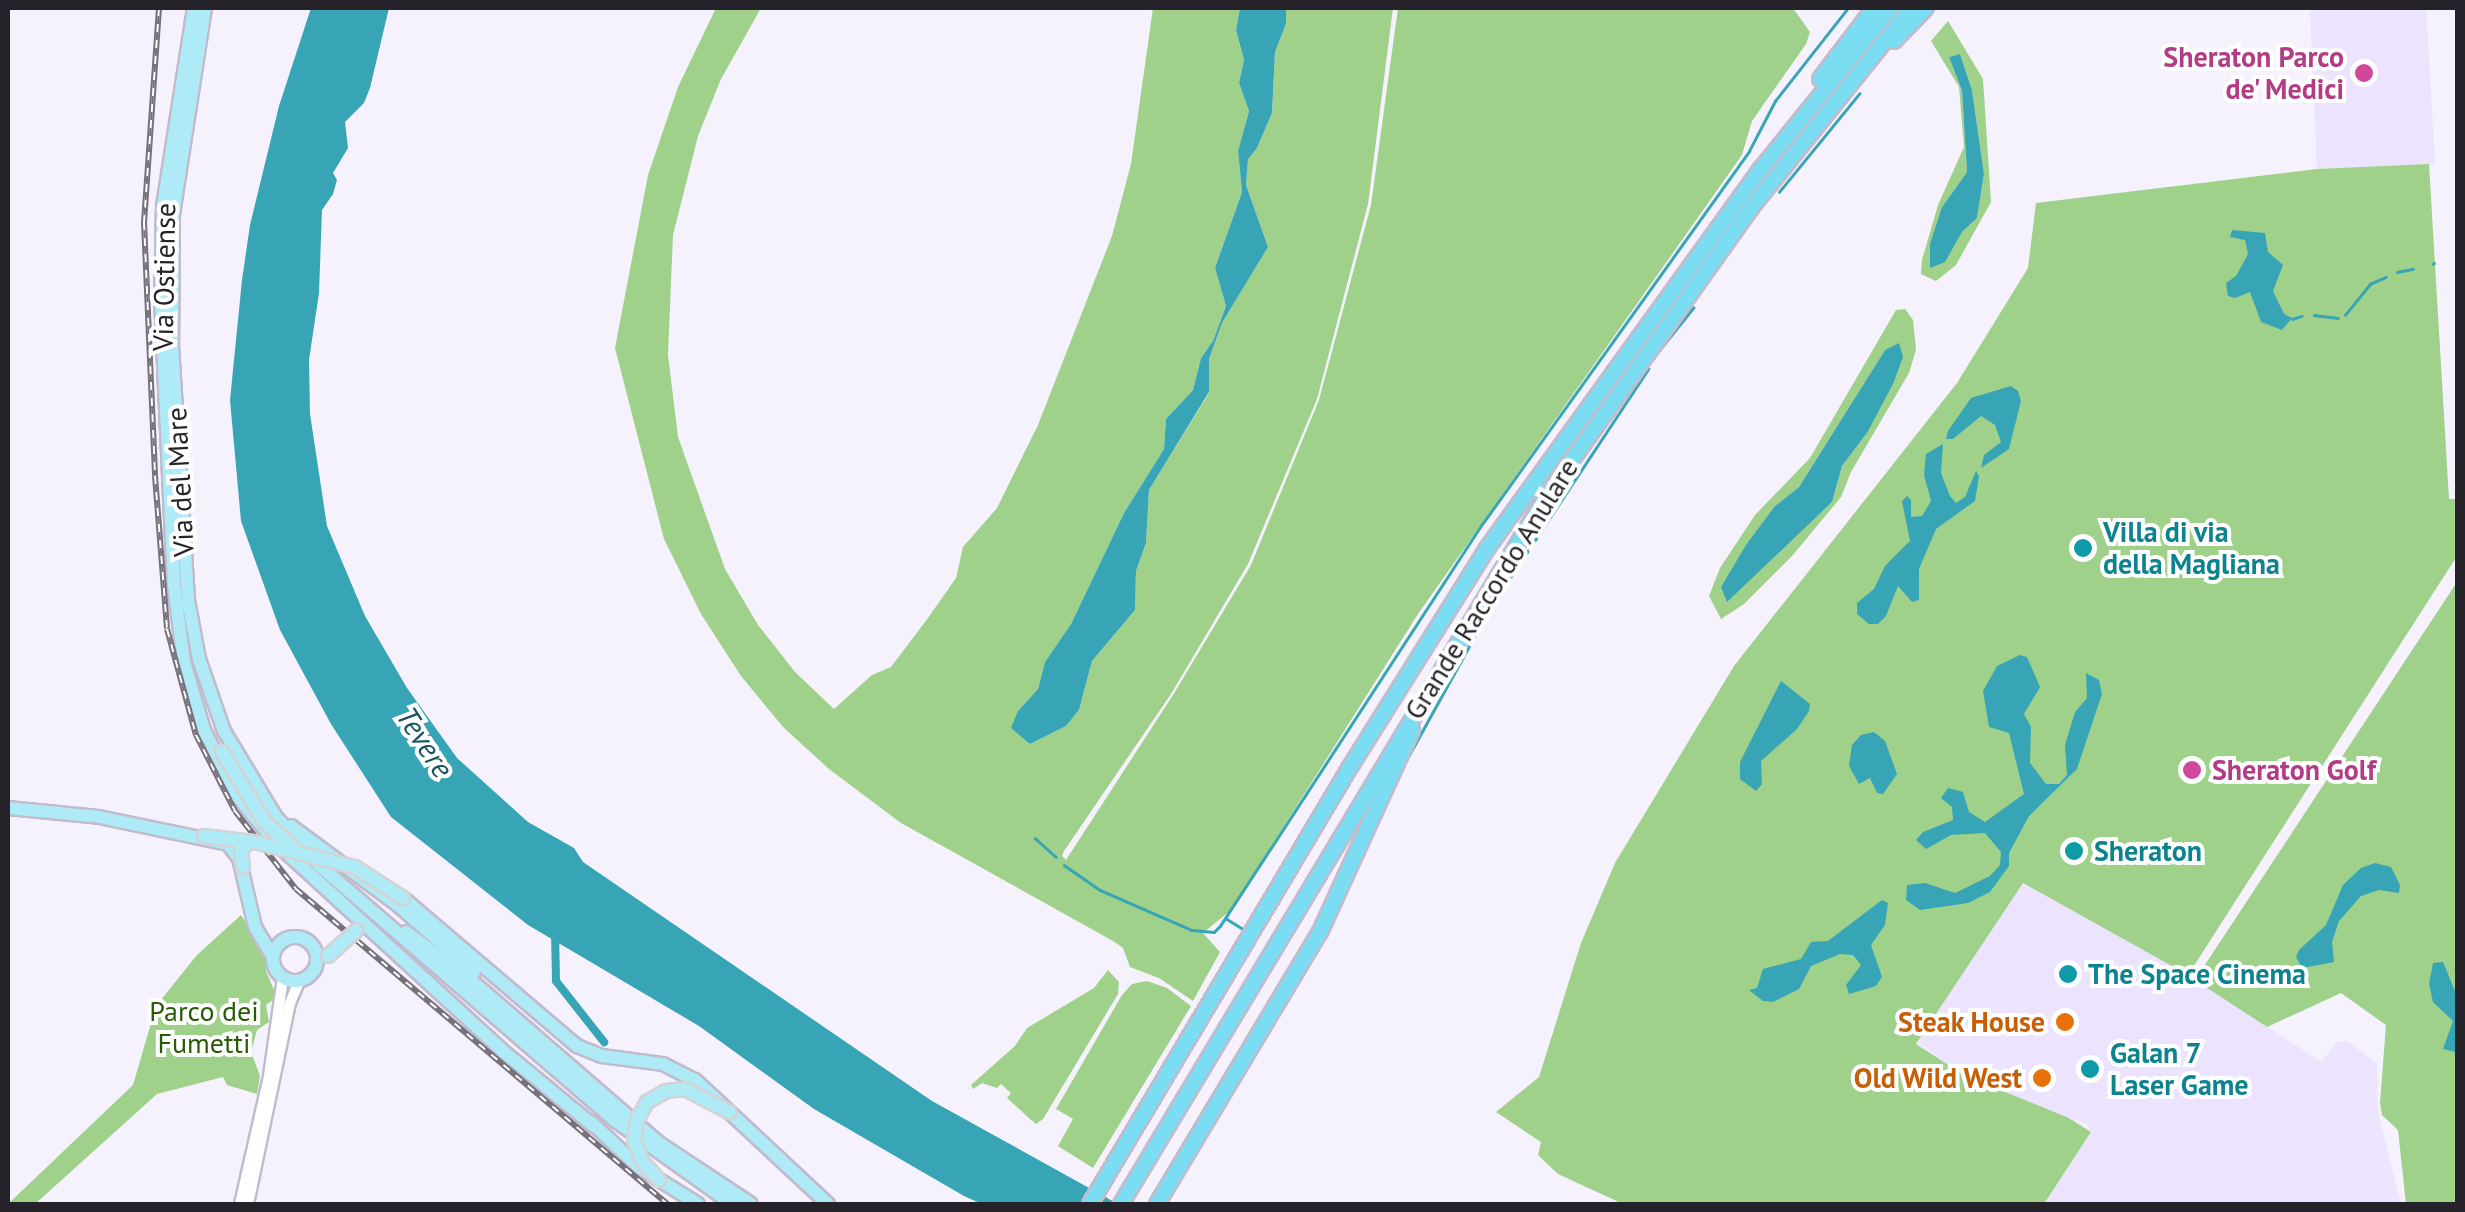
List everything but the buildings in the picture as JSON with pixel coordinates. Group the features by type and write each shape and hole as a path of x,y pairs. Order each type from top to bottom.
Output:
{"highway":[{"name":"Grande Raccordo Anulare","path":"1761,169 1804,100 1874,8"},
{"name":"Grande Raccordo Anulare","path":"1090,1204 1402,679 1486,550 1761,169 1891,8"},
{"name":"Grande Raccordo Anulare","path":"1121,1204 1439,669 1586,438 1839,94 1911,8"},
{"path":"1839,94 1926,8"},
{"path":"1158,1204 1334,904 1439,669"}],"main road":[{"name":"Via Ostiense","path":"177,608 161,254 164,194 194,8"},
{"name":"Via del Mare","path":"205,8 172,230 183,550 202,670 230,742 257,789 302,848 387,926 639,1139 732,1204"},
{"path":"177,608 194,676 222,752 270,830 313,856"},
{"path":"177,608 184,662 201,721 251,816 288,855 466,1017"},
{"path":"257,789 299,833 390,899 504,997 593,1053 677,1069 823,1200"},
{"path":"8,808 99,817 254,842 355,868 381,880 546,1021"},
{"path":"204,836 230,846 242,867"},
{"path":"254,842 241,848 252,916 273,956 275,969 283,978 300,980 356,930 369,936 659,1180 698,1204"},
{"name":"Via del Mare","path":"362,903 472,981 654,1139 751,1204"},
{"path":"387,926 594,1126"},
{"path":"273,956 279,943 296,937 310,943 322,958"},
{"path":"659,1180 640,1157 634,1140 636,1120 647,1102 666,1091 685,1089 729,1112"}],"street":[{"path":"240,1204 269,1076 283,978"},
{"path":"248,1204 290,1004 300,980"}],"shaded area":[{"path":"2310,8 2426,8 2435,164 2317,169"},
{"path":"2023,883 2188,975 2321,1062 2337,1042 2347,1041 2377,1064 2378,1113 2401,1204 2044,1204 2091,1133 2088,1125 1967,1077 1917,1043"}],"green space":[{"path":"716,8 761,8 721,79 698,136 673,235 668,355 678,437 725,569 758,625 795,672 834,709 872,675 891,667 928,618 956,578 963,547 997,508 1038,425 1112,236 1131,164 1153,8 1240,8 1236,30 1244,60 1239,83 1249,111 1238,151 1242,192 1215,268 1226,306 1213,341 1201,358 1193,390 1166,419 1164,449 1124,513 1071,624 1045,662 1038,689 1018,711 1030,744 1066,726 1079,710 1092,661 1135,610 1136,571 1146,543 1149,490 1209,393 1209,359 1222,323 1268,247 1246,185 1248,158 1257,148 1272,113 1275,52 1286,24 1286,8 1393,8 1368,204 1317,399 1248,564 1171,694 1064,851 1062,856 1066,860 1173,695 1251,565 1319,400 1371,205 1398,8 1793,8 1810,32 1806,44 1752,121 1742,155 1418,614 1231,910 1203,933 1220,952 1193,1001 1159,978 1130,967 1123,948 1113,941 901,823 829,769 783,727 741,676 701,614 664,539 615,348 648,175 678,87"},
{"path":"1948,21 1983,79 1991,202 1956,265 1936,281 1921,274 1922,260 1938,205 1964,147 1959,87 1931,41","holes":["1960,54 1972,90 1984,174 1977,218 1962,232 1942,207 1967,172 1962,91 1949,57"]},
{"path":"2429,164 2449,499 2457,499 2457,556 2188,975 2023,883 1916,1044 1964,1075 2069,1118 2091,1132 2044,1204 1623,1204 1558,1174 1538,1155 1541,1142 1496,1112 1539,1077 1581,943 1615,863 1734,666 1957,383 2028,268 2036,203 2317,169"},
{"path":"1905,309 1913,320 1916,350 1909,373 1851,472 1841,497 1793,555 1744,604 1721,619 1709,596 1720,568 1755,515 1810,458 1896,310","holes":["1885,350 1867,433 1842,466 1832,502 1772,558 1721,587 1775,506 1799,487"]},
{"path":"2457,582 2457,1204 2406,1204 2398,1130 2382,1115 2380,1103 2386,1025 2341,993 2267,1027 2195,980"},
{"name":"Parco dei Fumetti","path":"241,915 266,952 266,971 277,997 266,1005 269,1022 257,1030 251,1052 260,1076 257,1094 227,1085 223,1077 157,1094 35,1204 8,1204 133,1085 156,1006 197,955"},
{"path":"1108,970 1119,982 1118,994 1043,1119 1036,1124 1007,1098 1011,1093 1001,1084 997,1088 982,1083 973,1089 971,1085 1015,1046 1027,1028 1094,988"},
{"path":"1147,981 1167,988 1191,1006 1093,1168 1058,1146 1073,1119 1056,1109 1122,995 1132,984"}],"water":[{"name":"Tevere","path":"311,8 389,8 370,88 364,103 345,122 348,148 333,173 337,180 333,194 322,210 319,293 309,360 310,414 327,526 365,616 407,688 457,758 528,822 574,848 583,862 932,1101 1118,1204 982,1204 964,1196 814,1109 699,1026 528,925 391,817 331,724 280,630 241,521 230,400 242,280 250,225 279,106"},
{"path":"1240,8 1286,8 1286,24 1275,52 1272,113 1248,159 1246,185 1268,247 1222,323 1209,359 1209,392 1149,490 1146,543 1136,571 1135,610 1092,661 1079,710 1066,726 1030,744 1011,728 1018,711 1038,689 1045,662 1071,624 1124,513 1164,449 1166,419 1193,390 1201,358 1213,341 1226,306 1215,268 1242,192 1238,151 1249,111 1239,83 1244,60 1236,30"},
{"path":"1960,54 1972,90 1984,174 1977,218 1962,232 1945,262 1930,268 1930,244 1942,207 1967,172 1962,91 1949,57"},
{"path":"2232,230 2265,233 2268,252 2283,265 2273,291 2284,314 2292,318 2282,330 2261,322 2250,292 2235,298 2228,296 2226,283 2236,276 2248,254 2245,240 2230,237"},
{"path":"1899,343 1903,357 1893,384 1867,433 1842,466 1832,502 1727,602 1721,587 1746,545 1775,506 1799,487 1885,350"},
{"path":"2011,386 2018,391 2021,401 2009,449 1981,468 1984,455 2001,442 1995,425 1981,416 1953,439 1946,439 1948,431 1971,398"},
{"path":"1943,444 1941,473 1950,496 1956,503 1965,497 1976,471 1979,476 1975,501 1936,529 1919,569 1919,600 1912,602 1898,586 1886,616 1878,624 1869,624 1857,614 1857,603 1874,589 1885,566 1910,541 1902,501 1907,496 1911,500 1911,517 1922,516 1931,501 1924,475 1926,454"},
{"path":"2020,655 2027,657 2040,687 2024,714 2031,727 2030,763 2046,784 2059,784 2067,775 2065,745 2075,712 2087,698 2086,673 2099,680 2102,694 2077,769 2029,816 2009,853 2009,866 1990,892 1968,903 1920,910 1906,900 1907,885 1925,883 1955,893 1990,876 2000,865 2001,852 1985,833 1951,835 1926,849 1916,840 1923,832 1953,820 1952,807 1941,798 1948,788 1963,792 1969,812 1985,822 2024,794 2009,733 1989,727 1983,691 1997,666"},
{"path":"1781,681 1810,704 1809,711 1797,729 1761,761 1762,784 1756,791 1740,779 1740,762"},
{"path":"1874,732 1885,741 1897,774 1883,794 1877,793 1870,778 1859,784 1849,766 1852,745 1861,735"},
{"path":"2375,863 2391,867 2400,885 2399,893 2379,890 2361,896 2339,921 2332,942 2334,962 2302,968 2296,957 2299,950 2326,925 2343,885 2361,868"},
{"path":"1882,900 1888,903 1885,925 1871,945 1882,977 1876,986 1849,994 1846,985 1861,965 1853,955 1840,954 1811,966 1799,989 1773,1002 1763,1001 1749,990 1757,988 1763,969 1801,959 1811,942 1828,941"},
{"path":"2443,962 2457,996 2456,1052 2443,1049 2453,1021 2433,1002 2429,984 2433,963"}],"waterway":[{"path":"1064,865 1100,890 1192,930 1214,932 1220,926 1483,523 1749,151 1775,101 1848,8"},
{"path":"1779,192 1859,94"},
{"path":"2397,272 2413,269"},
{"path":"2345,315 2370,284 2386,277"},
{"path":"1657,353 1693,308"},
{"path":"2314,315 2338,318"},
{"path":"2292,319 2302,316"},
{"path":"1403,766 1492,605 1648,369"},
{"path":"1035,838 1056,857"},
{"path":"1357,865 1369,841"},
{"path":"1227,919 1243,929"},
{"path":"555,932 556,981 604,1042"}],"railway":[{"path":"159,8 144,222 155,476 167,629 196,735 235,811 296,889 667,1204"}],"place":[{"name":"Sheraton Parco de' Medici","path":"2364,73"},
{"name":"Villa di via della Magliana","path":"2083,548"},
{"name":"Sheraton Golf","path":"2192,770"},
{"name":"Sheraton","path":"2074,851"},
{"name":"The Space Cinema","path":"2068,974"},
{"name":"Steak House","path":"2065,1022"},
{"name":"Galan 7 Laser Game","path":"2090,1069"},
{"name":"Old Wild West","path":"2042,1078"}]}
